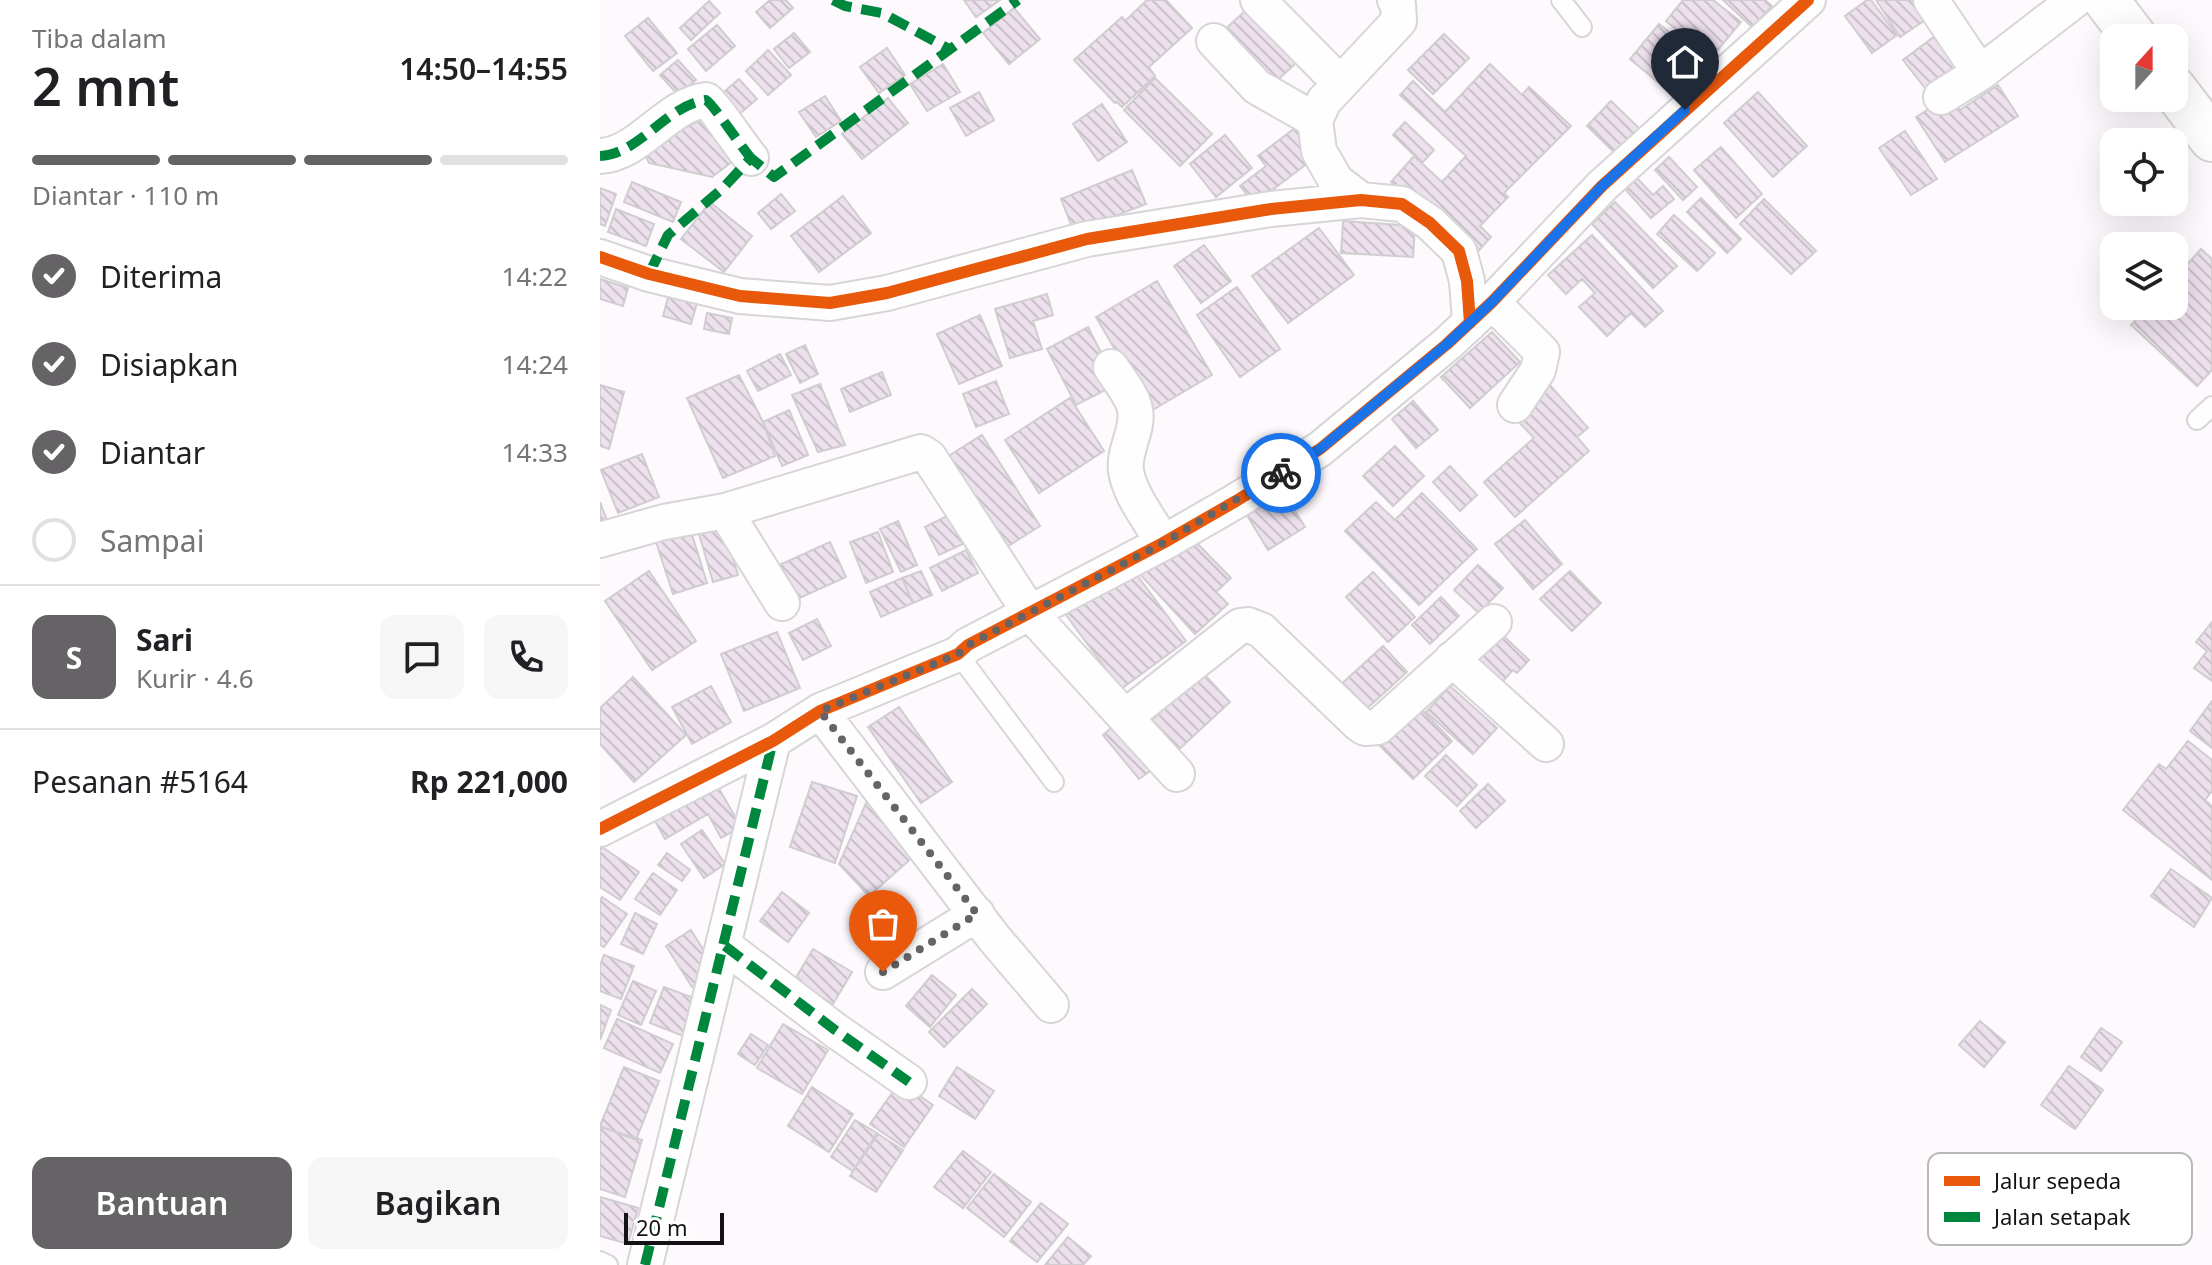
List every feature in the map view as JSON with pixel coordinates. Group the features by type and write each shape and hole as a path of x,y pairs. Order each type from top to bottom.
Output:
{"main road":[{"path":"2106,0 2124,24"},
{"path":"2188,107 2212,139"}],"street":[{"path":"1258,0 1340,83"},
{"path":"1361,200 1336,181 1319,151 1315,120 1324,101 1399,21 1395,0"},
{"path":"600,829 773,741 820,711 958,654 968,645 1163,543 1320,449 1481,313 1602,186 1808,0"},
{"path":"1931,0 1980,73"},
{"path":"1941,97 1980,73 2075,0"},
{"path":"1214,41 1257,87 1315,120"},
{"path":"600,156 617,153 657,124 706,100 751,158"},
{"path":"600,257 649,274 740,296 830,303 887,293 1087,239 1271,209 1361,200 1402,204 1430,223 1459,251 1467,281 1481,313 1542,352 1538,370 1515,405"},
{"path":"1111,367 1135,405 1126,470 1132,488 1163,543"},
{"path":"600,540 664,522 725,511 921,452 929,457 1030,613 1177,774"},
{"path":"725,511 782,603"},
{"path":"1125,717 1240,626 1248,625 1261,630 1365,728 1378,727 1494,622"},
{"path":"1452,659 1546,744"},
{"path":"820,711 994,938 1051,1005"},
{"path":"645,1265 773,741"},
{"path":"883,972 977,914"},
{"path":"725,946 909,1082"}],"lane":[{"path":"1561,0 1582,27"},
{"path":"2197,420 2212,406"},
{"path":"958,654 1054,782"},
{"path":"600,1261 608,1265"}],"building":[{"path":"770,0 786,0 793,8 770,28 756,12"},
{"path":"964,0 1000,0 976,17"},
{"path":"1147,0 1166,0 1192,28 1149,67 1155,76 1122,107 1074,60 1122,17 1125,21"},
{"path":"1257,0 1306,54 1271,86 1221,33"},
{"path":"1683,0 1713,0 1741,22 1711,58 1666,21"},
{"path":"1723,0 1765,0 1772,6 1752,27"},
{"path":"1871,0 1897,35 1872,53 1845,16"},
{"path":"1876,0 1916,0 1928,18 1900,37"},
{"path":"709,1 720,13 691,40 680,28"},
{"path":"1014,8 1040,39 1009,64 983,33"},
{"path":"648,18 677,53 653,71 625,36"},
{"path":"1659,24 1697,54 1668,90 1630,59"},
{"path":"717,25 735,46 706,71 688,49"},
{"path":"794,33 810,52 789,68 774,49"},
{"path":"1939,33 1967,69 1932,97 1903,60"},
{"path":"1444,34 1469,58 1433,94 1408,70"},
{"path":"887,48 905,75 879,93 860,67"},
{"path":"768,50 791,75 768,95 746,71"},
{"path":"678,60 696,80 679,96 660,75"},
{"path":"943,64 960,92 927,111 910,84"},
{"path":"1490,64 1522,95 1529,87 1571,126 1504,193 1508,197 1480,226 1491,237 1472,258 1391,182 1414,156 1442,182 1466,156 1400,95 1413,81 1445,112"},
{"path":"1155,78 1212,134 1180,166 1124,110"},
{"path":"739,79 757,99 737,116 719,96"},
{"path":"1998,85 2018,116 1945,162 1916,117 1951,95 1960,110"},
{"path":"979,92 994,120 966,136 950,108"},
{"path":"1758,92 1807,146 1773,177 1724,123"},
{"path":"825,96 841,121 816,137 799,112"},
{"path":"888,98 908,123 862,159 842,134"},
{"path":"1611,101 1642,131 1618,156 1587,126"},
{"path":"1102,104 1127,142 1098,161 1073,124"},
{"path":"705,118 737,158 712,177 649,163 642,148"},
{"path":"1405,122 1434,150 1422,163 1393,135"},
{"path":"1295,128 1317,156 1254,204 1240,186 1266,166 1258,156"},
{"path":"1905,131 1937,179 1911,195 1879,148"},
{"path":"1225,135 1252,168 1216,197 1190,164"},
{"path":"1721,147 1762,194 1736,218 1694,170"},
{"path":"1669,157 1697,187 1683,200 1655,170"},
{"path":"1132,170 1146,204 1074,232 1061,199"},
{"path":"1637,178 1653,195 1663,186 1674,199 1651,218 1625,189"},
{"path":"632,182 681,202 673,222 624,202"},
{"path":"600,188 616,194 605,226 600,224"},
{"path":"781,194 795,211 771,229 758,213"},
{"path":"843,196 871,233 819,272 791,236"},
{"path":"1701,198 1741,239 1727,253 1687,212"},
{"path":"1764,199 1816,251 1791,274 1740,224"},
{"path":"710,202 752,236 724,272 681,239"},
{"path":"1615,202 1677,266 1653,288 1592,224"},
{"path":"616,209 654,224 646,246 608,232"},
{"path":"1674,215 1715,253 1697,271 1657,234"},
{"path":"1343,221 1415,226 1413,257 1341,253"},
{"path":"1319,228 1354,275 1288,323 1252,276"},
{"path":"1592,235 1663,311 1645,327 1631,313 1607,336 1579,307 1595,293 1582,279 1566,294 1548,275"},
{"path":"1204,245 1231,281 1201,303 1174,266"},
{"path":"2201,249 2212,259 2212,370 2197,386 2131,325 2136,320 2188,320 2188,263"},
{"path":"600,279 628,288 623,306 600,299"},
{"path":"1157,281 1212,375 1151,411 1096,317"},
{"path":"1237,287 1280,349 1240,377 1197,315"},
{"path":"669,294 697,303 691,324 663,316"},
{"path":"1047,294 1053,315 1033,321 1042,349 1010,358 995,309"},
{"path":"707,313 732,318 729,334 704,329"},
{"path":"980,315 1002,366 959,384 937,334"},
{"path":"1088,327 1117,384 1076,405 1047,349"},
{"path":"1492,332 1520,362 1470,408 1441,377"},
{"path":"805,345 818,374 800,383 786,354"},
{"path":"780,354 791,375 758,391 747,371"},
{"path":"882,372 891,395 850,412 841,389"},
{"path":"739,375 763,422 775,456 723,478 687,398"},
{"path":"996,381 1009,414 976,427 963,394"},
{"path":"1548,383 1588,428 1577,437 1589,451 1515,517 1484,482 1534,438 1512,415"},
{"path":"820,384 845,445 818,452 792,395"},
{"path":"600,385 624,392 609,449 600,446"},
{"path":"1070,398 1104,451 1039,493 1005,440"},
{"path":"1413,401 1438,430 1416,448 1392,419"},
{"path":"789,410 808,455 782,466 763,422"},
{"path":"982,435 1040,526 1005,548 947,457"},
{"path":"1395,446 1424,476 1393,506 1363,476"},
{"path":"642,454 659,497 618,513 601,470"},
{"path":"1450,466 1477,495 1460,511 1433,482"},
{"path":"1282,490 1305,527 1268,550 1245,512"},
{"path":"1422,493 1477,549 1419,605 1345,531 1376,502 1395,520"},
{"path":"600,502 608,523 600,526"},
{"path":"953,513 967,542 939,555 925,527"},
{"path":"722,520 738,575 713,582 697,527"},
{"path":"1525,520 1562,564 1533,589 1495,544"},
{"path":"898,521 917,565 901,572 880,529"},
{"path":"690,528 707,583 673,594 655,539"},
{"path":"878,532 893,572 866,583 850,542"},
{"path":"1192,538 1231,578 1216,592 1228,604 1195,634 1137,571"},
{"path":"830,542 846,577 793,601 777,566"},
{"path":"966,550 978,573 942,591 930,568"},
{"path":"1478,565 1503,588 1479,613 1454,590"},
{"path":"1131,567 1186,641 1121,689 1066,615"},
{"path":"649,571 696,641 652,670 605,601"},
{"path":"921,571 932,595 913,603 902,578"},
{"path":"1570,571 1601,603 1572,631 1540,599"},
{"path":"1373,572 1415,617 1388,642 1346,597"},
{"path":"902,578 913,603 881,617 870,592"},
{"path":"1441,597 1459,616 1430,644 1412,625"},
{"path":"817,619 831,646 803,660 789,633"},
{"path":"2212,622 2212,681 2194,668 2207,651 2196,642"},
{"path":"1495,628 1529,660 1517,673 1513,670 1500,684 1474,661"},
{"path":"777,632 800,688 744,711 721,654"},
{"path":"1383,646 1407,672 1361,714 1337,688"},
{"path":"1203,673 1230,702 1175,753 1148,724"},
{"path":"633,677 686,735 634,782 600,744 600,708"},
{"path":"711,686 731,722 692,744 672,707"},
{"path":"1450,686 1497,728 1473,754 1426,712"},
{"path":"2212,701 2212,748 2190,731"},
{"path":"1418,706 1452,741 1413,779 1379,745"},
{"path":"899,707 952,782 921,803 868,727"},
{"path":"1119,721 1156,767 1139,779 1103,735"},
{"path":"2188,741 2212,760 2212,791 2205,800 2212,806 2212,880 2123,810 2159,764 2166,769"},
{"path":"1446,755 1477,785 1457,806 1425,776"},
{"path":"713,778 741,827 721,838 708,814 665,839 650,812"},
{"path":"812,782 857,796 835,863 790,847"},
{"path":"1488,784 1505,801 1476,828 1460,811"},
{"path":"867,801 915,855 869,896 839,864"},
{"path":"702,830 725,864 704,878 681,844"},
{"path":"602,847 639,872 620,900 600,887"},
{"path":"667,853 690,870 682,881 658,865"},
{"path":"2171,869 2212,898 2194,927 2151,896"},
{"path":"653,873 677,890 660,915 635,899"},
{"path":"782,892 809,913 788,942 760,921"},
{"path":"602,897 627,914 604,947 600,945"},
{"path":"635,913 657,924 643,954 621,944"},
{"path":"691,930 717,972 692,987 666,946"},
{"path":"813,949 852,972 833,1004 794,981"},
{"path":"604,955 634,966 621,999 600,991 600,966"},
{"path":"932,975 956,995 930,1027 906,1006"},
{"path":"633,981 656,991 641,1025 618,1015"},
{"path":"664,987 705,1002 691,1039 650,1023"},
{"path":"972,989 987,1004 944,1047 929,1032"},
{"path":"600,1005 611,1010 600,1040"},
{"path":"617,1019 673,1044 660,1073 604,1048"},
{"path":"1980,1021 2005,1042 1984,1067 1959,1045"},
{"path":"783,1024 828,1050 802,1094 757,1068"},
{"path":"2101,1028 2122,1042 2101,1071 2081,1057"},
{"path":"751,1034 768,1045 755,1065 738,1054"},
{"path":"2069,1066 2103,1090 2075,1129 2041,1105"},
{"path":"624,1067 659,1081 636,1140 600,1126"},
{"path":"957,1067 994,1091 975,1119 939,1096"},
{"path":"900,1082 933,1105 904,1147 870,1124"},
{"path":"812,1087 853,1114 829,1152 788,1126"},
{"path":"855,1120 877,1133 853,1171 831,1157"},
{"path":"600,1127 642,1140 625,1197 600,1189"},
{"path":"878,1134 903,1150 876,1192 850,1176"},
{"path":"963,1151 991,1172 963,1208 934,1187"},
{"path":"994,1174 1031,1202 1004,1237 967,1208"},
{"path":"600,1197 638,1208 628,1244 600,1236"},
{"path":"1041,1203 1068,1224 1037,1262 1010,1241"},
{"path":"1068,1237 1091,1256 1083,1265 1045,1265"}],"marked path":[{"path":"833,0 845,6 882,13 949,49"},
{"path":"649,274 668,235 723,188 751,158 774,177 1018,0"},
{"path":"600,156 627,148 678,111 706,100 751,158"},
{"path":"645,1265 773,741"},
{"path":"725,946 909,1082"}],"cycle path":[{"path":"600,829 773,741 820,711 958,654 968,645 1163,543 1320,449 1447,344 1492,302 1602,186 1808,0"},
{"path":"600,257 649,274 740,296 830,303 887,293 1087,239 1271,209 1361,200 1402,204 1430,223 1459,251 1467,281 1470,323"}],"way so far":[{"path":"883,972 977,914 820,711 958,654 968,645 1163,543 1281,473"}],"route":[{"path":"1281,473 1320,449 1447,344 1492,302 1602,186 1685,110"}]}
